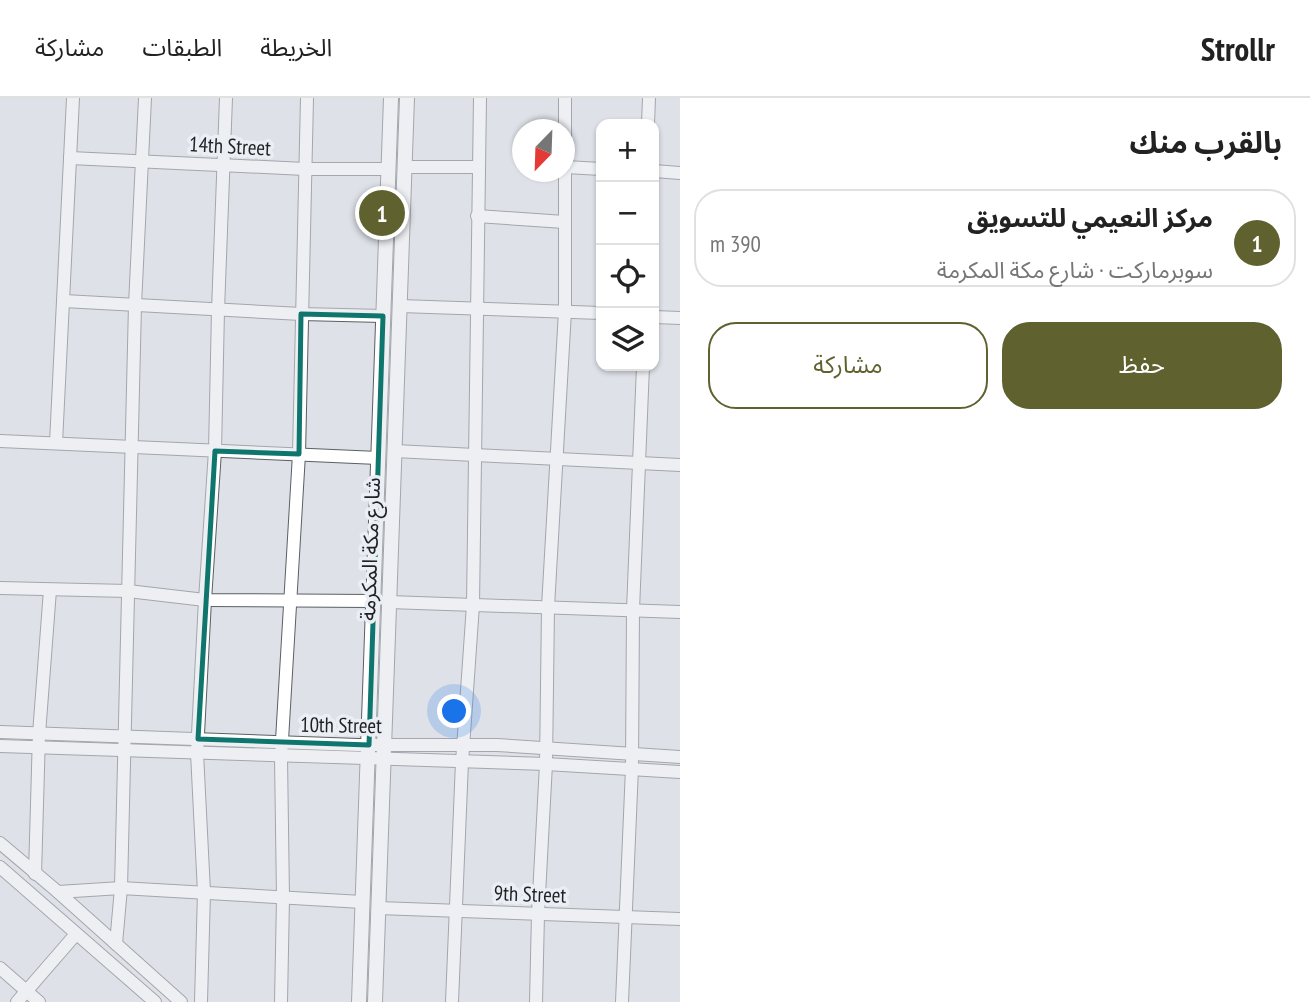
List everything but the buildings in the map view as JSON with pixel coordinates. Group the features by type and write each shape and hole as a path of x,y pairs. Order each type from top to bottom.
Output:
{"main road":[{"name":"شارع مكة المكرمة","path":"359,1002 391,98"},
{"name":"شارع مكة المكرمة","path":"375,1002 407,98"}],"street":[{"path":"56,443 73,98"},
{"path":"116,944 121,888 135,305 145,98"},
{"path":"201,1002 204,892 197,753 215,451 226,98"},
{"path":"281,1002 281,757 299,454 307,98"},
{"path":"452,1002 462,762 473,605 480,98"},
{"path":"565,98 565,119"},
{"path":"648,119 649,98"},
{"name":"14th Street","path":"70,158 305,169 388,169"},
{"path":"404,167 478,167"},
{"path":"575,168 596,169"},
{"path":"659,171 680,173"},
{"path":"536,1002 546,764 548,607 565,311 565,182"},
{"path":"477,216 564,222"},
{"path":"64,301 383,316"},
{"path":"400,306 596,313"},
{"path":"659,317 680,318"},
{"path":"622,1002 632,768 634,610 643,371"},
{"path":"0,441 378,458"},
{"path":"395,451 680,465"},
{"path":"0,588 128,591 205,600 373,601"},
{"path":"35,874 38,747 50,590"},
{"path":"389,602 680,612"},
{"name":"10th Street","path":"0,732 282,743 369,752"},
{"name":"10th Street","path":"0,746 281,757 463,745 680,757"},
{"name":"10th Street","path":"385,752 462,762 680,772"},
{"path":"0,843 181,1002"},
{"path":"0,867 155,1002"},
{"path":"58,892 121,888 362,902"},
{"name":"9th Street","path":"378,908 680,919"},
{"path":"16,1002 76,934"},
{"path":"0,968 39,1002"}],"highlighted area":[{"path":"301,314 383,316 369,745 198,739 215,451 299,454"}],"place":[{"name":"مركز النعيمي للتسويق","path":"382,213"}]}
